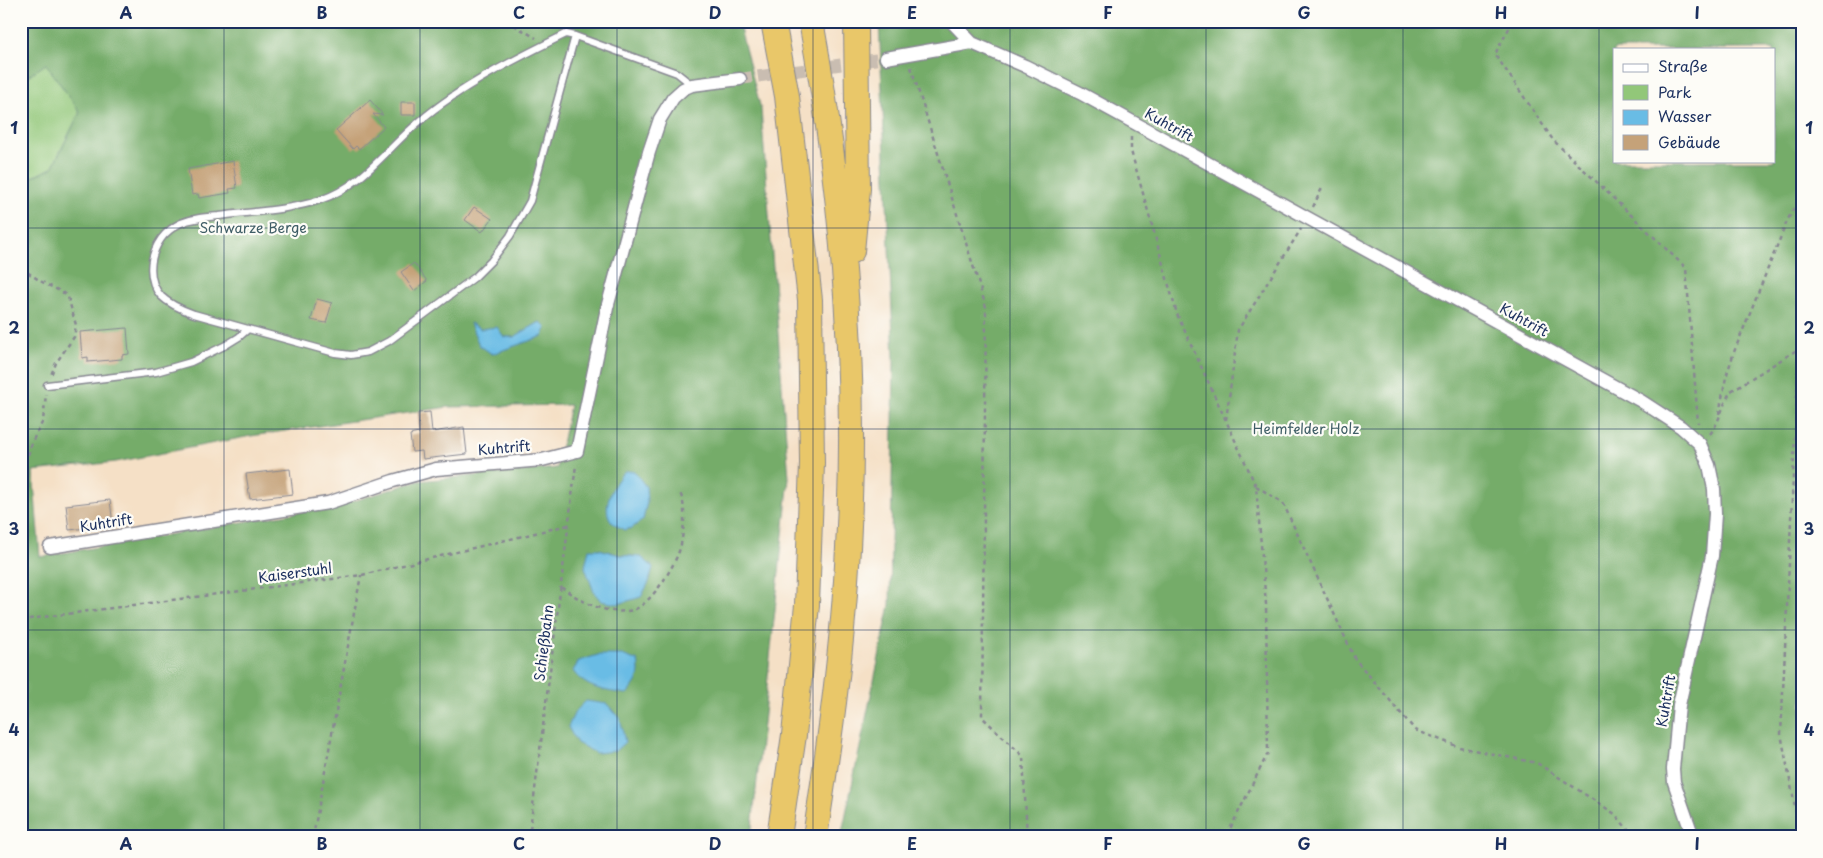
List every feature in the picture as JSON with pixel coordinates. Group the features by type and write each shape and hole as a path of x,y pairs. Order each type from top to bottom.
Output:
{"highway":[{"path":"773,21 787,96 810,300 812,463 807,605 794,735 779,837"},
{"path":"811,21 825,94 848,302 851,439 850,525 844,614 832,726 815,837"},
{"path":"848,302 858,189 856,21"}],"street":[{"name":"Kuhtrift","path":"951,21 972,43 1080,92 1641,401 1681,427 1700,444 1709,465 1714,489 1715,514 1712,556 1679,705 1673,769 1674,782 1693,837"},
{"path":"886,58 908,56 972,43"},
{"path":"577,451 607,308 656,128 673,98 683,89 740,79"},
{"name":"Kuhtrift","path":"50,547 328,503 436,469 542,460 577,451"}],"lane":[{"path":"575,36 530,201 510,236 475,277 389,342 368,352 351,355 335,354 247,330 178,308 162,297 154,286 151,269 154,254 161,239 181,223 298,206 319,201 341,192 374,167 420,121 459,93 516,59 566,34 575,36 677,73 692,86"},
{"path":"47,385 156,372 191,362 226,345 247,330"}],"path":[{"path":"507,21 542,40 557,38"},
{"path":"1512,21 1495,54 1553,140 1686,268 1694,388 1700,444"},
{"path":"908,56 986,307 982,717 1024,756 1027,837"},
{"path":"1136,124 1130,140 1132,151 1177,314 1256,486 1266,604 1268,754 1226,837"},
{"path":"1226,421 1238,330 1308,218 1323,186"},
{"path":"1719,414 1726,377 1734,352 1788,219 1802,194"},
{"path":"21,268 68,297 76,325 74,337 56,363 47,385 43,421 33,440 25,464 21,469"},
{"path":"1801,837 1781,734 1800,348 1802,343"},
{"path":"1700,444 1711,433 1731,392 1800,348"},
{"name":"Schießbahn","path":"529,837 562,587 577,451"},
{"path":"1256,486 1283,503 1355,659 1414,730 1459,747 1537,763 1615,814 1634,837"},
{"path":"562,587 574,596 596,607 616,611 633,610 643,605 654,594 664,579 681,546 684,522 683,499 679,491"},
{"name":"Kaiserstuhl","path":"21,620 362,575 568,524"},
{"path":"313,837 362,575"}],"green space":[{"name":"Schwarze Berge","path":"21,21 738,21 761,109 789,478 751,837 21,837 21,182 52,168 80,112 46,64 21,81","holes":["540,322 492,354 471,324 493,334 511,337 522,333","570,405 557,468 418,481 341,505 40,557 33,471 116,462 251,436 448,407","599,549 620,555 641,557 585,567"]},
{"name":"Heimfelder Holz","path":"879,21 1802,21 1802,837 841,837 890,605 894,360"},
{"path":"46,63 80,112 52,168 21,182 21,81"}],"water":[{"path":"540,322 546,328 543,336 492,354 479,345 470,323 481,329 497,327 504,337 514,337"},
{"path":"625,471 634,471 646,487 647,502 643,520 632,528 624,530 614,524 609,518 607,511 612,489"},
{"path":"589,549 599,549 620,555 641,557 653,567 649,582 641,597 618,604 601,601 594,592 585,567"},
{"path":"598,655 622,655 638,661 639,671 637,679 627,694 597,688 584,682 573,671 579,661"},
{"path":"586,701 607,704 620,719 625,742 615,751 596,753 577,743 568,727 575,712"}],"building":[{"path":"370,100 383,115 373,114 384,127 359,149 356,146 353,149 336,130"},
{"path":"401,102 415,102 415,115 401,115"},
{"path":"233,161 237,188 229,189 230,193 199,198 198,194 192,195 188,169"},
{"path":"474,207 492,219 482,232 465,220"},
{"path":"414,263 427,281 414,291 401,272"},
{"path":"317,299 332,303 326,323 311,320"},
{"path":"127,328 129,354 122,355 122,359 88,362 88,357 82,358 80,332"},
{"path":"430,412 432,432 464,427 467,454 423,459 422,451 412,452 410,435 419,433 418,413"},
{"path":"290,469 293,494 250,499 246,474"},
{"path":"110,500 113,525 69,530 66,505"}],"tunnel":[{"path":"740,79 886,58"}]}
